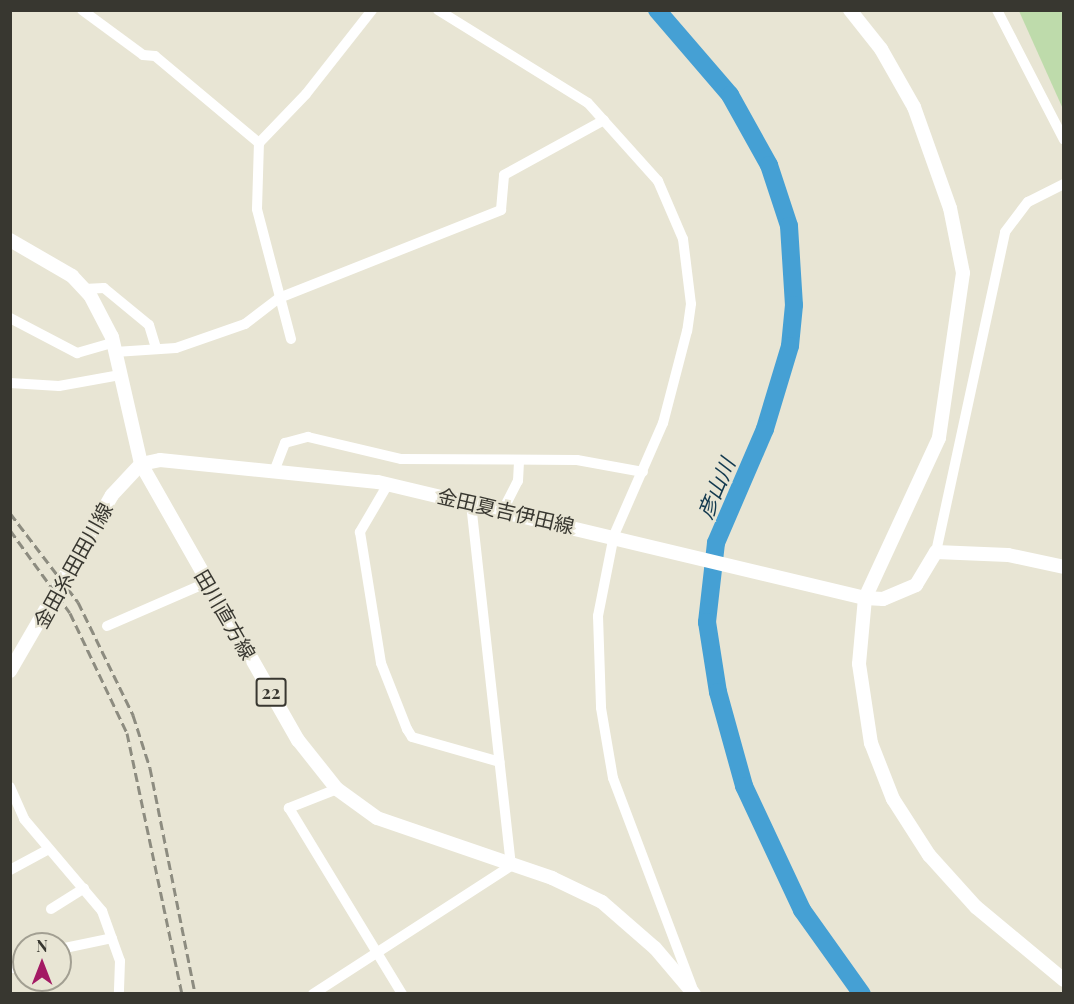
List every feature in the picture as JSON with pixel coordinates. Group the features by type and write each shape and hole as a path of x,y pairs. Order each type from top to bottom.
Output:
{"main road":[{"path":"849,10 881,49 914,107 950,208 963,273 941,430 858,597 863,703 893,799 929,855 976,907 1064,980"},
{"name":"田川直方線","path":"10,240 84,289 114,348 141,464 298,740 337,789 378,818 602,902 655,948 694,993"},
{"name":"金田夏吉伊田線","path":"141,464 160,460 274,469 388,484 504,508 858,597 883,599 916,585 936,552"},
{"name":"金田糸田田川線","path":"10,671 70,573 112,495 141,464"},
{"path":"936,552 1008,555 1064,567"}],"street":[{"path":"82,10 143,55 155,56 259,142"},
{"path":"291,339 257,209 259,142 372,10"},
{"path":"438,10 588,103 658,181 683,239 690,274 687,331 643,472 619,537 598,616 601,708 613,778 694,993"},
{"path":"997,10 1064,140"},
{"path":"10,318 77,353 114,348 176,348 244,324 279,298 501,210 504,175 604,120"},
{"path":"936,552 1005,232 1028,202 1064,184"},
{"path":"84,289 104,288 149,324 156,348"},
{"path":"10,383 59,386 120,375"},
{"path":"274,469 285,443 308,437 401,459 577,460 643,472"},
{"path":"504,508 518,481 519,460"},
{"path":"388,484 360,532 381,663 407,729 412,737 500,762"},
{"path":"313,993 511,866 471,502"},
{"path":"107,626 208,582"},
{"path":"10,787 16,813 102,911 120,961 119,993"},
{"path":"337,789 289,808 402,993"},
{"path":"10,870 49,849"},
{"path":"51,909 84,888"},
{"path":"72,946 112,938"}],"green space":[{"path":"1019,11 1063,11 1063,109"}],"waterway":[{"name":"彦山川","path":"657,10 730,95 769,165 789,226 794,305 790,346 765,429 716,543 707,622 718,692 744,786 802,910 862,994"}],"railway":[{"path":"10,513 78,602 133,715 150,768 195,994"},
{"path":"10,530 70,613 127,733 182,994"}]}
